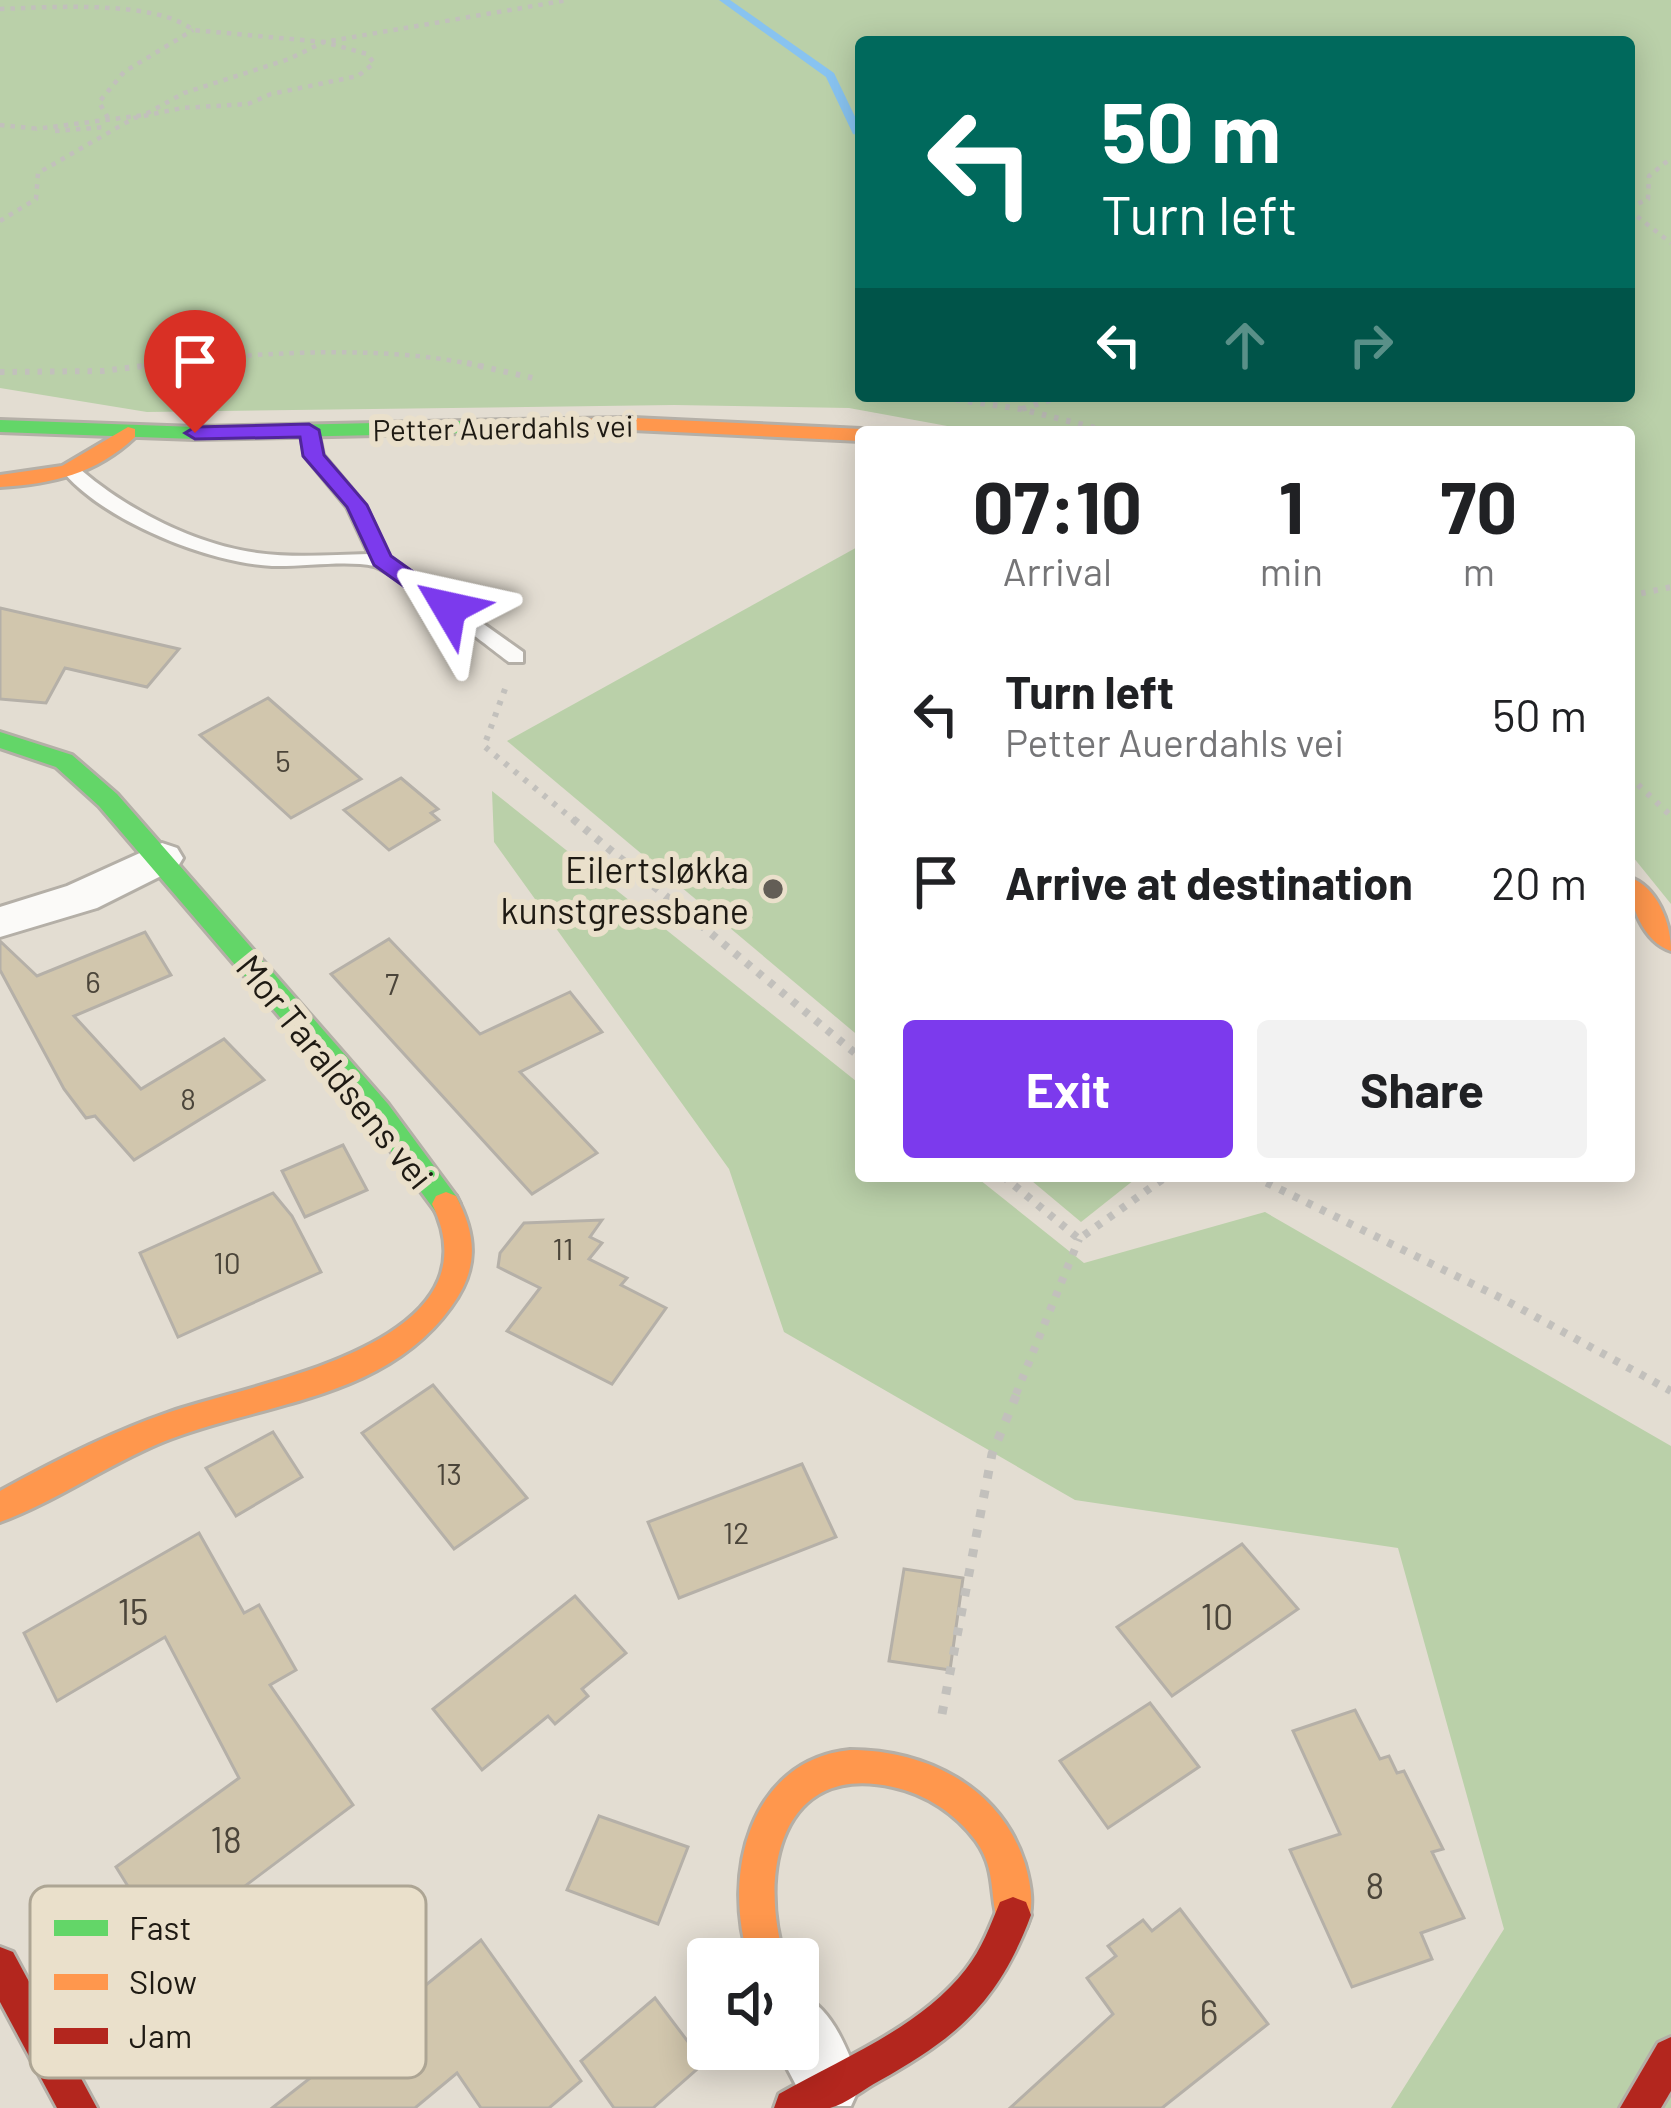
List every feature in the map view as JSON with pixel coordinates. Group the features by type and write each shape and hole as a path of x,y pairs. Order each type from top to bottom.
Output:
{"street":[{"name":"Petter Auerdahls vei","path":"0,426 128,433 633,424 855,435"},
{"path":"0,482 74,474 107,457 128,433"},
{"name":"Mor Taraldsens vei","path":"0,740 43,750 80,772 162,858 425,1169 460,1237 455,1278 435,1309 401,1340 328,1379 176,1423 67,1469 0,1508"},
{"path":"0,922 82,897 162,858"},
{"path":"1635,894 1671,942"},
{"path":"761,1938 751,1898 763,1841 787,1799 812,1775 870,1761 926,1774 968,1804 999,1848 1015,1891 1003,1949 968,1999 889,2057 811,2096"},
{"path":"0,1965 30,2020"},
{"path":"1639,2108 1671,2056"},
{"path":"62,2078 78,2108"}],"lane":[{"path":"309,430 314,456 356,505 381,560 516,657"},
{"path":"74,474 92,492 194,540 255,559 381,560"}],"path":[{"path":"0,221 37,204 42,194 38,173 113,127 184,92 289,59 324,42 568,0"},
{"path":"0,10 136,5 179,15 193,30"},
{"path":"36,128 248,104 272,94 358,76 374,63 367,54 324,42 193,30 114,80 99,102 108,118"},
{"path":"0,125 113,127"},
{"path":"1635,206 1648,199 1649,176 1671,158"},
{"path":"1635,214 1671,242"},
{"path":"0,371 103,371 221,356 305,353 454,360 543,380"},
{"path":"973,402 1088,426"},
{"path":"1021,409 1043,402"},
{"path":"1635,595 1671,587"},
{"path":"516,657 484,746 855,1053"},
{"path":"1635,782 1671,816"},
{"path":"1010,1182 1079,1239"},
{"path":"926,1774 944,1708 992,1454 1079,1239 1159,1182"},
{"path":"1264,1182 1505,1300 1671,1391"}],"green space":[{"path":"0,0 1671,0 1671,904 1635,859 1635,426 947,426 849,408 674,405 147,412 0,388"},
{"name":"Eilertsløkka kunstgressbane","path":"855,548 855,1033 507,741"},
{"path":"492,791 855,1080 855,1182 983,1182 1084,1263 1265,1212 1671,1446 1671,2108 1391,2108 1504,1929 1398,1548 1075,1500 784,1332 729,1169 494,842"},
{"path":"1033,1182 1131,1182 1081,1222"}],"building":[{"path":"0,608 179,649 147,687 65,668 46,703 0,699"},
{"path":"268,698 361,779 291,818 200,735"},
{"path":"401,778 438,809 431,813 439,820 389,850 344,810"},
{"path":"145,932 171,975 74,1016 141,1089 224,1039 264,1080 134,1160 95,1116 86,1118 64,1089 0,970 0,941 37,976"},
{"path":"389,939 480,1034 570,992 602,1032 520,1072 597,1153 532,1194 331,974"},
{"path":"343,1145 367,1190 305,1217 282,1171"},
{"path":"273,1193 292,1216 321,1272 178,1337 140,1253"},
{"path":"602,1220 590,1237 602,1243 589,1259 627,1278 621,1285 666,1308 612,1384 507,1331 540,1288 498,1267 500,1253 524,1223"},
{"path":"433,1385 527,1498 454,1549 362,1433"},
{"path":"273,1432 302,1477 236,1516 206,1468"},
{"path":"802,1464 836,1537 679,1598 648,1522"},
{"path":"199,1533 244,1613 259,1605 296,1670 270,1685 353,1805 245,1886 128,1886 116,1867 239,1778 165,1637 57,1701 24,1633"},
{"path":"1242,1544 1298,1609 1172,1696 1117,1627"},
{"path":"904,1569 963,1578 950,1670 889,1661"},
{"path":"575,1596 626,1653 582,1689 588,1696 555,1724 548,1716 482,1770 433,1709"},
{"path":"1150,1703 1199,1767 1108,1828 1060,1761"},
{"path":"1355,1710 1380,1759 1389,1756 1397,1773 1404,1771 1443,1849 1432,1852 1464,1918 1421,1933 1432,1959 1352,1987 1290,1850 1340,1834 1293,1731"},
{"path":"599,1816 688,1847 658,1924 567,1890"},
{"path":"1180,1909 1268,2024 1162,2108 1010,2108 1113,2014 1087,1978 1116,1956 1108,1946 1143,1920 1152,1931"},
{"path":"481,1940 581,2081 549,2108 481,2108 457,2073 415,2108 272,2108 310,2078 426,2078 426,1985"},
{"path":"655,1998 687,2040 687,2070 696,2070 653,2108 614,2108 581,2061"}],"waterway":[{"path":"724,0 830,75 855,128"}],"traffic: fast":[{"path":"0,426 195,433 513,426"},
{"path":"0,740 64,761 108,800 378,1112 446,1204"}],"traffic: slow":[{"path":"513,426 633,424 855,435"},
{"path":"0,481 70,470 100,456 128,433"},
{"path":"1635,894 1671,942"},
{"path":"0,1508 151,1433 324,1380 395,1346 424,1321 453,1279 459,1247 446,1204"},
{"path":"761,1938 754,1896 757,1864 768,1833 794,1791 811,1777 850,1767 911,1774 940,1786 966,1805 988,1827 1004,1854 1012,1883 1013,1915"}],"traffic: jam":[{"path":"793,2108 892,2052 954,2009 999,1952 1013,1915"},
{"path":"0,1965 30,2020"},
{"path":"1639,2108 1671,2056"},
{"path":"62,2078 78,2108"}],"place":[{"name":"Eilertsløkka kunstgressbane","path":"773,889"}],"route":[{"path":"195,433 309,430 314,456 356,505 381,560 449,608"}]}
